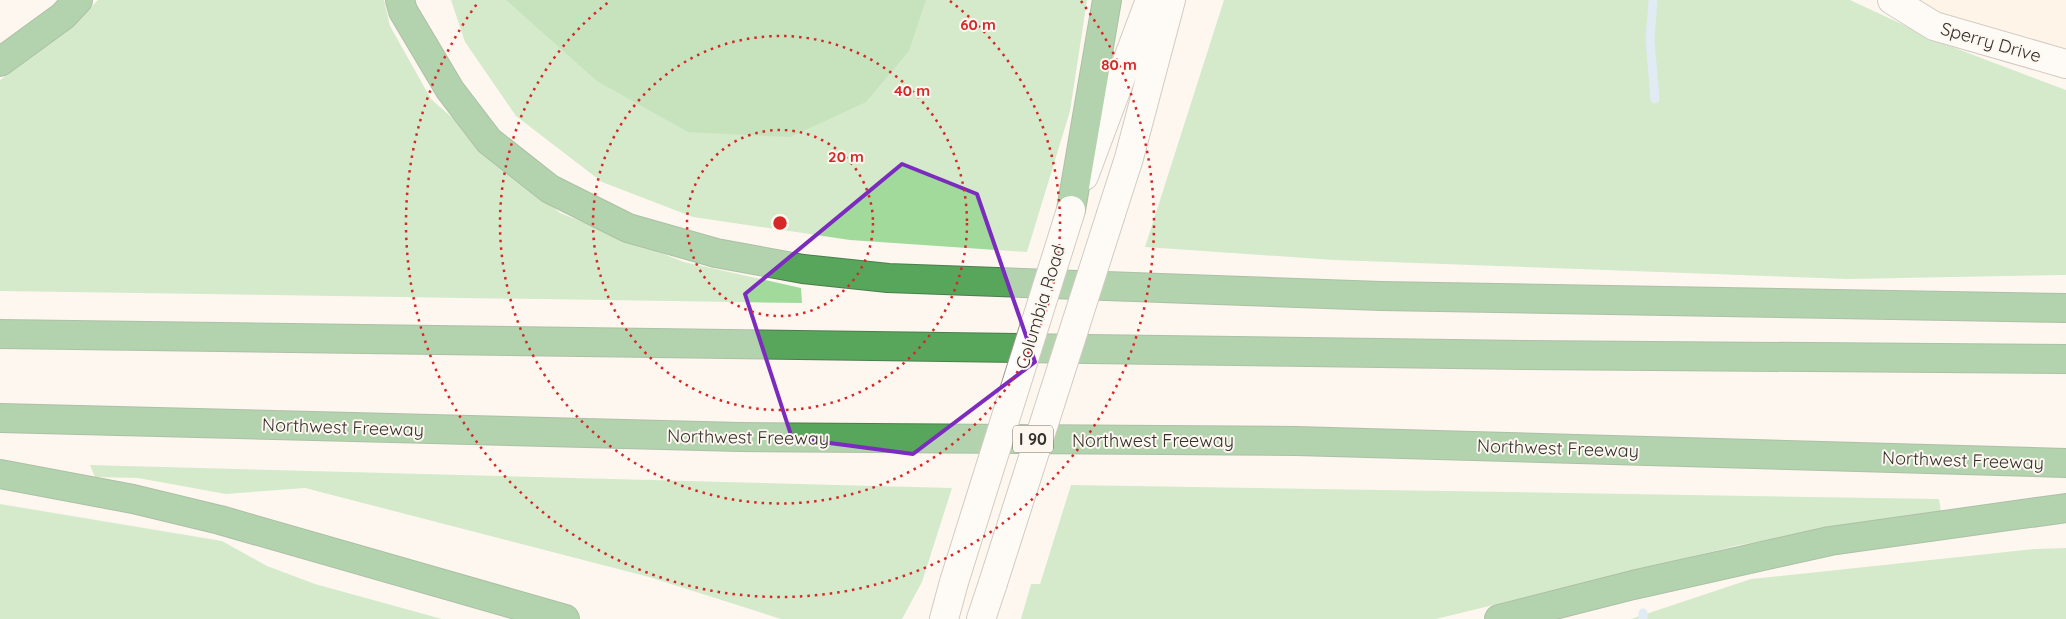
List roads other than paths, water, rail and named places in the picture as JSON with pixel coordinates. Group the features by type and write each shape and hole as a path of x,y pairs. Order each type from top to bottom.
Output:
{"highway":[{"path":"0,62 63,16 78,0"},
{"path":"400,0 403,11 450,90 489,141 550,189 628,228 716,253 804,270 888,278 1381,296 2066,308"},
{"path":"1071,210 1107,0"},
{"path":"0,334 1544,356 2066,359"},
{"name":"Northwest Freeway","path":"0,418 740,437 1296,441 2066,463"},
{"path":"0,474 133,499 220,520 565,619"},
{"path":"1499,619 1633,584 1830,540 2066,508"}],"main road":[{"name":"Columbia Road","path":"944,619 1071,210 1150,0"},
{"path":"981,619 1129,158 1171,0"},
{"name":"Sperry Drive","path":"1892,0 1934,26 2066,64"}],"waterway":[{"path":"1653,0 1650,40 1655,99"},
{"path":"1643,613 1643,619"}]}
